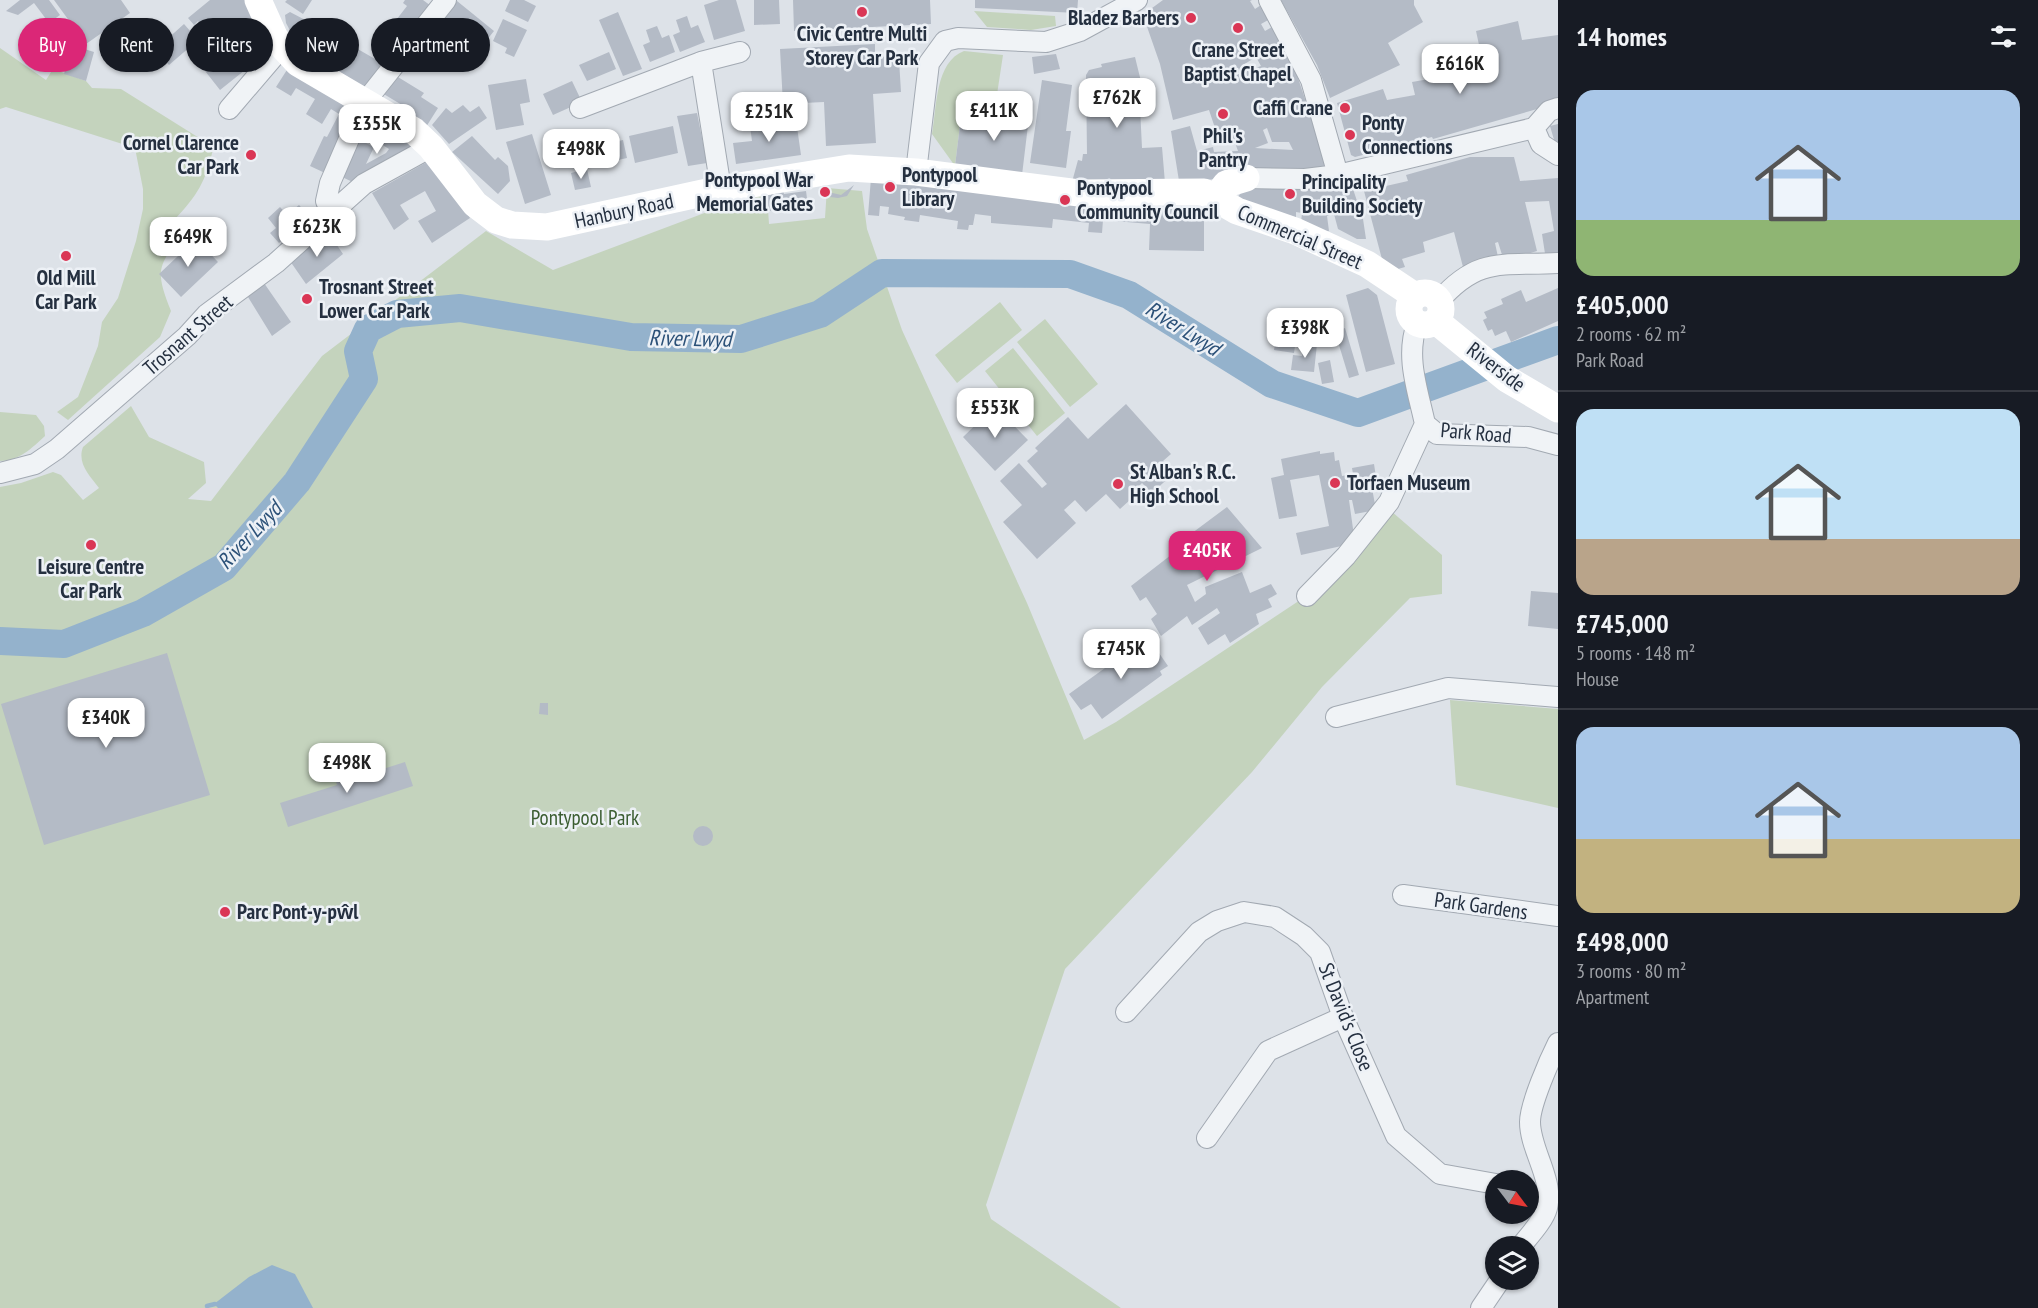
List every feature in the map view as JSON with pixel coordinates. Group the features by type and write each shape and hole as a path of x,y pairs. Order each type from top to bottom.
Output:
{"street":[{"name":"Hanbury Road","path":"258,0 275,38 298,63 414,131 431,147 475,204 496,220 512,225 547,227 721,189 849,168 916,172 1064,191"},
{"path":"331,213 326,201 330,183 365,102 446,0"},
{"path":"1269,0 1311,80 1338,175"},
{"path":"916,172 929,63 945,41 958,38 1046,42 1080,31 1118,6"},
{"path":"229,109 282,46"},
{"path":"580,108 700,62 740,52"},
{"path":"700,62 721,189"},
{"path":"1246,178 1305,179 1338,175 1527,130 1549,111 1558,108"},
{"path":"1527,130 1541,144 1558,155"},
{"name":"Trosnant Street","path":"0,473 35,464 57,449 187,336 207,314 276,263 364,183 431,147"},
{"name":"Commercial Street","path":"1215,198 1226,184 1246,178"},
{"name":"Commercial Street","path":"1064,191 1204,192 1237,211 1296,231 1367,264 1427,310"},
{"path":"1424,420 1411,362 1411,340 1427,310 1456,281 1486,266 1558,263"},
{"name":"Riverside","path":"1427,310 1507,379 1558,409"},
{"name":"Park Road","path":"1307,596 1346,556 1389,502 1424,420 1437,434 1528,437 1558,445"},
{"path":"1336,717 1448,688 1558,697"},
{"name":"Park Gardens","path":"1403,895 1558,916"},
{"name":"St David's Close","path":"1126,1012 1199,932 1216,921 1244,912 1275,918 1304,936 1320,952 1343,1017 1396,1136 1440,1174 1485,1182"},
{"path":"1207,1138 1268,1051 1343,1017"},
{"path":"1528,1236 1547,1208 1545,1185 1530,1121 1549,1061 1558,1043"},
{"path":"1481,1308 1493,1290"}],"green space":[{"path":"974,11 1055,16 1056,26 1031,30 987,27"},
{"path":"0,48 18,61 18,72 34,72 46,80 51,72 61,72 86,81 92,88 121,89 213,149 200,187 175,219 179,223 161,272 161,281 171,311 160,337 68,420 57,412 78,397 98,346 102,322 118,298 136,241 143,209 143,189 135,148 6,107 0,109"},
{"path":"964,51 1003,55 996,101 981,100 978,127 960,125 955,166 932,134 942,75 947,65"},
{"name":"Pontypool Park","path":"827,188 862,191 867,229 902,330 1027,603 1084,740 1116,722 1350,567 1391,511 1442,555 1442,594 1410,598 1322,687 1252,772 1065,969 986,1205 991,1219 1121,1308 0,1308 0,487 21,483 53,472 61,475 83,500 99,488 83,464 83,447 131,406 149,437 204,462 206,483 188,499 211,501 322,356 486,231 553,270 739,200 767,195 769,224 825,218"},
{"path":"1000,302 1022,330 957,383 935,355"},
{"path":"1045,319 1098,384 1070,407 1017,342"},
{"path":"1013,348 1065,413 1037,436 985,371"},
{"path":"0,412 36,415 44,426 45,436 19,456 0,461"},
{"path":"1450,700 1558,709 1558,808 1456,785"}],"water":[{"path":"272,1265 295,1274 313,1308 218,1308 214,1304 249,1277"}],"building":[{"path":"20,0 49,0 60,15 56,18 45,18 34,3 18,15 6,11"},
{"path":"54,0 121,0 130,13 123,18 99,18 99,35 87,43 87,18 67,18"},
{"path":"210,0 250,0 259,12 251,18 188,18"},
{"path":"287,0 312,0 303,14 285,2"},
{"path":"405,0 423,0 431,6 422,18 398,18 407,6 403,3"},
{"path":"510,0 524,0 536,6 528,22 505,11"},
{"path":"719,0 736,0 745,31 714,40 704,5"},
{"path":"754,0 779,0 780,24 754,25"},
{"name":"Civic Centre Multi Storey Car Park","path":"793,0 930,0 931,24 794,31"},
{"path":"975,0 1078,0 1077,13 975,8"},
{"path":"1163,0 1252,0 1250,1 1255,9 1261,5 1270,19 1261,24 1265,31 1272,27 1294,66 1309,111 1314,109 1330,167 1301,174 1224,170 1220,179 1179,181 1171,131 1190,126 1197,151 1213,147 1214,152 1238,151 1234,140 1220,143 1209,110 1173,120 1160,64 1145,21 1148,11","holes":["1256,57 1261,66 1233,76 1245,69 1243,65","1267,128 1272,142 1289,142 1293,150 1255,148 1268,143 1263,130"]},
{"path":"1281,0 1414,0 1414,5 1423,22 1388,43 1400,65 1330,98 1317,65"},
{"path":"457,1 478,18 443,18"},
{"path":"290,12 301,18 285,18 285,15"},
{"path":"618,12 642,69 623,76 599,20"},
{"path":"687,16 691,28 698,25 705,42 680,52 673,35 680,32 676,20"},
{"path":"503,19 527,30 514,57 505,53 507,48 493,41"},
{"path":"1518,21 1522,40 1558,35 1558,103 1433,139 1432,137 1355,157 1351,155 1337,103 1383,89 1387,100 1415,95 1412,82 1435,78 1436,83 1484,68 1476,31"},
{"path":"184,24 186,26 186,50 174,61 174,33"},
{"path":"657,26 662,38 669,35 675,52 650,62 643,45 650,42 646,30"},
{"path":"875,44 875,57 893,56 894,60 899,60 901,92 873,94 876,143 826,146 824,102 783,104 780,49"},
{"path":"87,50 94,52 86,81 64,74 65,72 87,72"},
{"path":"359,50 371,57 371,72 376,72 366,89 340,72 359,72"},
{"path":"609,52 616,69 587,81 579,65"},
{"path":"1056,54 1060,69 1034,74 1032,57"},
{"path":"1135,57 1147,106 1140,107 1142,148 1162,147 1165,183 1072,182 1078,160 1082,161 1083,154 1087,154 1086,75 1089,70 1102,67 1101,64"},
{"path":"206,72 243,72 220,90"},
{"path":"286,72 308,72 359,103 325,173 310,166 324,136 327,137 339,114 331,109 322,124 306,114 315,99 296,88 291,96 276,87"},
{"path":"393,74 424,93 421,97 438,108 426,127 409,116 412,111 382,93"},
{"path":"526,79 530,102 520,104 524,125 496,130 488,85"},
{"path":"1042,80 1072,85 1066,131 1071,131 1066,168 1030,163"},
{"path":"572,81 582,102 553,115 543,94"},
{"path":"981,100 996,101 995,112 1029,117 1022,175 955,166 960,125 978,127"},
{"path":"463,105 470,112 479,106 487,118 449,144 432,125 446,108 452,113"},
{"path":"697,113 707,163 688,166 677,116"},
{"path":"796,120 801,155 736,164 733,143 752,141 750,126"},
{"path":"390,124 416,144 409,156 404,151 395,161 357,184 342,177 358,139 374,147 366,164 386,153 389,149 378,142"},
{"path":"1558,124 1558,150 1557,150 1550,126"},
{"path":"673,126 678,153 635,163 629,136"},
{"path":"532,134 551,195 525,204 506,142"},
{"path":"472,136 495,160 498,157 508,166 510,181 498,194 452,152"},
{"path":"623,140 627,158 596,165 592,147"},
{"path":"1470,157 1514,157 1520,181 1558,178 1558,260 1546,260 1542,234 1554,231 1549,201 1525,202 1537,251 1504,261 1498,242 1495,243 1498,257 1463,267 1454,232 1423,242 1425,252 1402,259 1405,267 1398,269 1383,263 1364,191 1408,181 1406,175"},
{"path":"434,158 470,218 432,243 418,221 436,211 425,191 400,205 409,219 394,230 372,193"},
{"path":"587,169 591,187 575,190 571,173"},
{"path":"871,178 1195,201 1204,214 1204,251 1149,250 1150,224 1103,220 1102,233 1088,232 1089,223 1053,219 1052,228 991,223 991,216 975,214 973,225 969,225 968,230 957,229 958,221 920,215 919,222 904,220 905,217 888,214 889,207 880,206 879,216 868,215"},
{"path":"1350,180 1363,219 1366,239 1357,239 1338,229 1334,214 1327,216 1329,231 1322,233 1301,223 1302,213 1296,212 1296,221 1237,198 1243,190 1268,186 1301,190"},
{"name":"Pontypool War Memorial Gates","path":"854,185 847,196 838,198 830,197 820,190 841,195"},
{"path":"783,190 784,194 806,191 808,206 769,211 767,195 771,195 771,191"},
{"path":"299,205 309,216 279,243 270,233 276,228 268,218 280,207 287,215"},
{"path":"328,232 343,254 306,284 290,261"},
{"path":"196,239 218,262 181,297 159,274"},
{"path":"264,283 291,322 272,336 248,297"},
{"path":"1368,288 1377,295 1395,364 1366,372 1346,295"},
{"path":"1558,288 1558,321 1511,342 1506,331 1495,336 1492,329 1488,331 1483,320 1487,318 1484,312 1503,304 1501,299 1521,290 1526,302"},
{"path":"1345,328 1359,375 1349,378 1335,332"},
{"path":"1276,336 1296,339 1294,353 1274,350"},
{"path":"1303,342 1317,344 1314,372 1291,370 1293,355 1302,356"},
{"path":"1330,360 1334,382 1322,384 1318,363"},
{"path":"1126,404 1171,454 1163,461 1174,473 1152,493 1142,483 1138,487 1141,490 1120,509 1106,494 1086,512 1075,500 1064,510 1076,523 1037,559 1003,522 1022,505 1000,481 1019,463 1042,488 1047,484 1027,461 1038,451 1035,448 1068,417 1088,439"},
{"path":"995,406 1028,440 995,471 963,437"},
{"path":"1320,451 1320,454 1334,452 1335,461 1339,460 1342,476 1353,474 1352,468 1374,464 1376,477 1363,479 1364,485 1376,483 1377,487 1372,488 1376,510 1355,514 1352,500 1349,500 1355,543 1301,555 1296,533 1329,526 1319,475 1290,480 1297,516 1279,519 1271,478 1284,475 1281,459"},
{"path":"1227,507 1262,548 1187,585 1195,602 1206,594 1205,587 1242,572 1250,593 1271,584 1277,594 1268,599 1272,607 1256,614 1259,624 1230,643 1225,634 1208,645 1198,628 1220,613 1217,608 1192,625 1187,616 1161,636 1151,619 1157,614 1146,597 1140,601 1131,586 1171,555 1176,545"},
{"path":"1531,591 1558,593 1558,629 1528,626"},
{"path":"1148,637 1168,666 1160,671 1162,675 1102,719 1091,704 1081,710 1069,694"},
{"path":"167,653 210,795 44,845 1,704"},
{"path":"540,703 548,703 548,715 539,714"},
{"path":"405,762 413,786 288,827 280,803 337,785 334,775 352,769 355,778"},
{"path":"703,826 710,829 713,836 710,843 703,846 696,843 693,836 696,829"}],"waterway":[{"name":"River Lwyd","path":"0,641 64,644 143,613 224,567 297,482 364,379 358,351 368,329 397,314 460,308 631,337 741,339 820,314 882,273 1070,274 1129,295 1272,384 1358,413 1558,340"},
{"path":"207,1306 215,1304"}],"place":[{"name":"Civic Centre Multi Storey Car Park","path":"862,12"},
{"name":"Bladez Barbers","path":"1191,18"},
{"name":"Crane Street Baptist Chapel","path":"1238,28"},
{"name":"Caffi Crane","path":"1345,108"},
{"name":"Phil's Pantry","path":"1223,114"},
{"name":"Ponty Connections","path":"1350,135"},
{"name":"Cornel Clarence Car Park","path":"251,155"},
{"name":"Pontypool Library","path":"890,187"},
{"name":"Pontypool War Memorial Gates","path":"825,192"},
{"name":"Principality Building Society","path":"1290,194"},
{"name":"Pontypool Community Council","path":"1065,200"},
{"name":"Old Mill Car Park","path":"66,256"},
{"name":"Trosnant Street Lower Car Park","path":"307,299"},
{"name":"Torfaen Museum","path":"1335,483"},
{"name":"St Alban's R.C. High School","path":"1118,484"},
{"name":"Leisure Centre Car Park","path":"91,545"},
{"name":"Parc Pont-y-pŵl","path":"225,912"}]}
